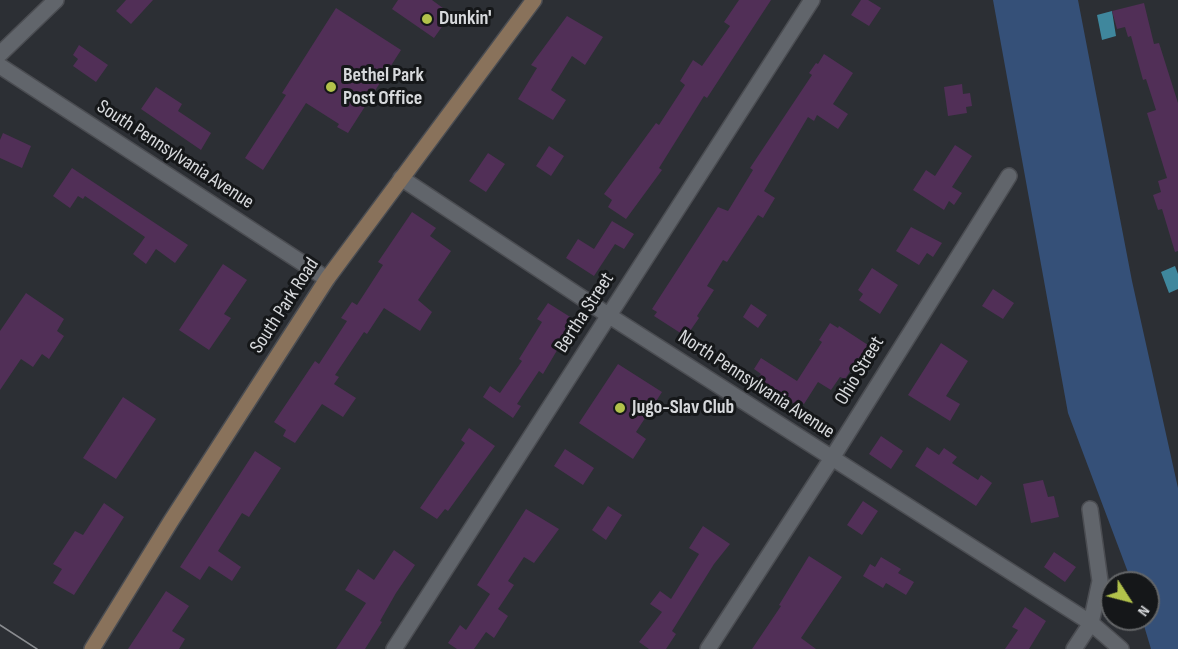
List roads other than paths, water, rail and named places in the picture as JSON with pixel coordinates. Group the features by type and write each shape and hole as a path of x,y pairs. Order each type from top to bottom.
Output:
{"main road":[{"name":"South Park Road","path":"92,649 171,521 327,279 534,0"}],"street":[{"path":"0,54 56,0"},
{"name":"Bertha Street","path":"394,649 812,0"},
{"name":"South Pennsylvania Avenue","path":"0,66 327,279"},
{"name":"Ohio Street","path":"708,649 1010,176"},
{"name":"North Pennsylvania Avenue","path":"401,178 608,315 1091,623 1121,649"},
{"path":"1074,649 1091,623 1100,580 1090,508"}],"tram line":[{"path":"0,625 37,649"}],"place":[{"name":"Dunkin'","path":"427,19"},
{"name":"Bethel Park Post Office","path":"331,87"},
{"name":"Jugo-Slav Club","path":"620,408"}]}
